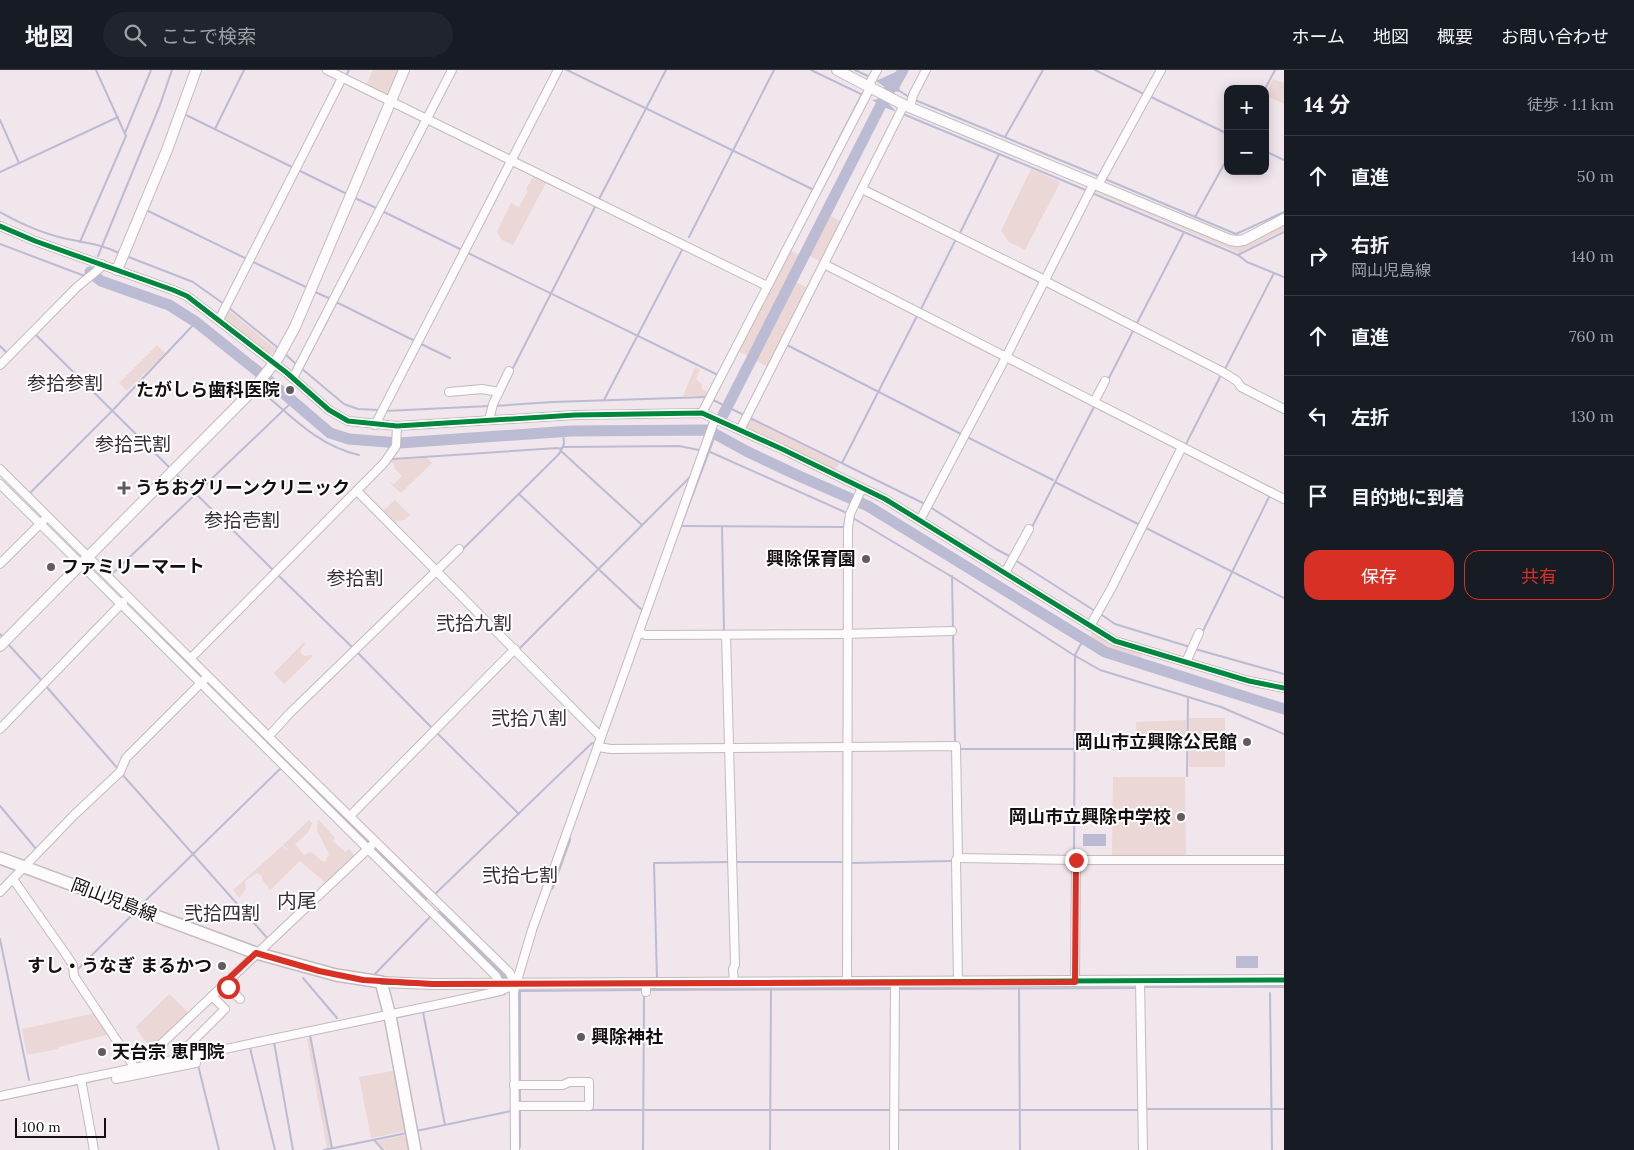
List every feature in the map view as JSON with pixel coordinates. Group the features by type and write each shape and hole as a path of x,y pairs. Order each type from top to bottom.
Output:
{"main road":[{"name":"岡山児島線","path":"0,858 256,953 336,975 381,982"},
{"path":"381,982 390,1017 415,1150"}],"street":[{"path":"117,270 182,113 196,70"},
{"path":"327,70 765,285"},
{"path":"219,320 348,70"},
{"path":"4,642 264,377 282,352 295,327 404,70"},
{"path":"293,378 452,70"},
{"path":"375,425 558,70"},
{"path":"837,70 867,93 886,96 1230,240 1237,242 1284,219"},
{"path":"702,413 765,285 867,93 877,70"},
{"path":"740,430 862,189 926,70"},
{"path":"920,520 1096,184 1161,70"},
{"path":"862,189 1221,372 1237,382 1241,388 1284,409"},
{"path":"0,226 35,241 180,293 219,320 342,419 375,425 397,426 575,414 702,413 715,421 740,430 885,499 1122,644 1284,688"},
{"path":"0,365 102,264"},
{"path":"825,265 1284,499"},
{"path":"490,420 492,406 509,371"},
{"path":"1094,402 1105,381"},
{"path":"449,392 482,390 498,392"},
{"path":"515,1150 518,1106 516,984 532,930 600,748 601,737 641,633 715,421"},
{"path":"191,658 357,491 391,454 396,443 397,426"},
{"path":"1090,626 1182,447"},
{"path":"0,470 43,522"},
{"path":"0,484 84,561 123,602 204,680 284,765 314,788"},
{"path":"847,983 846,747 848,528 849,518 862,488"},
{"path":"357,491 601,737"},
{"path":"0,564 43,522"},
{"path":"1005,573 1029,529"},
{"path":"269,736 459,549"},
{"path":"123,602 191,658 204,680 269,736 314,788 498,980"},
{"path":"0,729 123,602"},
{"path":"641,633 725,635 952,631"},
{"path":"1186,662 1199,633"},
{"path":"725,635 734,983"},
{"path":"350,816 516,651"},
{"path":"0,892 74,815 120,772 126,758 204,680"},
{"path":"600,748 956,746 958,982"},
{"path":"330,804 350,816 371,847 509,972 516,984"},
{"path":"154,1068 155,1050 226,985 256,953 371,847"},
{"path":"958,858 1284,860"},
{"path":"1075,982 1076,860"},
{"path":"13,879 73,965 74,976 135,1068"},
{"path":"381,982 646,988 734,983 847,983 895,987 958,982 1075,982 1140,985 1284,980"},
{"path":"116,1079 200,1055 390,1017 500,991 516,984"},
{"path":"226,985 240,999"},
{"path":"1140,985 1143,1150"},
{"path":"894,1150 895,987"},
{"path":"200,1055 194,1052 189,1045 224,1009 213,998"},
{"path":"0,1096 82,1082 135,1068 154,1068 196,1062"},
{"path":"82,1082 94,1150"},
{"path":"518,1085 563,1085 569,1082 589,1082 589,1106 518,1106"}],"shaded area":[{"path":"373,70 400,70 390,95 366,85"},
{"path":"1273,79 1284,83 1284,104 1269,97 1269,87"},
{"path":"1031,169 1060,183 1025,250 1009,242 1001,231"},
{"path":"534,175 547,181 513,245 502,240 497,232 511,203 519,207"},
{"path":"1095,187 1233,244 1284,222 1284,230 1239,253 1093,191"},
{"path":"829,215 843,222 822,262 809,255"},
{"path":"790,250 801,256 749,356 737,351"},
{"path":"794,281 809,289 768,367 755,360"},
{"path":"226,308 278,351 270,354 222,317"},
{"path":"157,345 165,353 127,391 119,383"},
{"path":"695,367 700,370 696,379 702,385 702,389 707,392 706,396 683,396"},
{"path":"751,420 839,464 835,470 744,428 747,422"},
{"path":"427,458 432,463 401,493 389,482 394,484 402,476 394,468 392,460"},
{"path":"395,500 410,515 404,520 396,521 397,527 382,512"},
{"path":"1093,632 1116,645 1142,653 1139,662 1116,655 1088,640"},
{"path":"304,642 301,653 304,656 311,655 312,657 284,684 274,673"},
{"path":"1188,718 1225,718 1225,767 1189,767"},
{"path":"1186,720 1185,747 1137,747 1136,722"},
{"path":"1113,777 1185,777 1186,857 1112,857"},
{"path":"318,819 335,838 333,841 345,852 349,849 356,858 328,885 300,861 270,890 262,876 257,873 245,881 246,889 239,898 233,890 282,846 290,852 283,845 309,820 312,823 310,830 295,844 304,855 310,852 325,862 329,854 317,831"},
{"path":"169,994 189,1013 155,1045 152,1045 144,1039 136,1027"},
{"path":"96,1013 110,1034 59,1047 58,1049 27,1055 22,1029"},
{"path":"310,1038 331,1147 327,1148 307,1039"},
{"path":"393,1064 407,1131 371,1138 359,1077 393,1071"},
{"path":"407,1135 408,1150 385,1150 377,1141"}],"water":[{"path":"900,70 904,72 899,84 900,92 891,91 887,102 894,111 878,105 872,100 880,99 886,88 876,81"},
{"path":"1083,834 1106,834 1106,846 1083,846"},
{"path":"1236,956 1258,956 1258,968 1236,968"}],"waterway":[{"path":"80,242 126,136 96,70"},
{"path":"125,133 151,70"},
{"path":"98,256 160,105 172,70"},
{"path":"215,129 244,70"},
{"path":"347,74 349,70"},
{"path":"567,70 812,189"},
{"path":"598,201 666,70"},
{"path":"689,237 774,70"},
{"path":"811,70 863,95"},
{"path":"855,70 870,77"},
{"path":"722,417 888,91 895,84 903,70"},
{"path":"1005,137 1043,70"},
{"path":"1095,70 1144,94"},
{"path":"1267,85 1275,70"},
{"path":"898,90 909,97"},
{"path":"796,223 862,94"},
{"path":"1149,96 1224,132"},
{"path":"915,100 1101,177"},
{"path":"903,114 1088,191"},
{"path":"186,115 294,168"},
{"path":"0,172 118,117"},
{"path":"0,120 19,163"},
{"path":"1269,153 1284,160"},
{"path":"959,235 999,154"},
{"path":"1195,217 1224,164"},
{"path":"298,170 347,194"},
{"path":"1105,179 1236,234 1284,212"},
{"path":"1092,193 1238,255 1284,232"},
{"path":"355,198 376,208"},
{"path":"512,370 596,205"},
{"path":"146,210 247,259"},
{"path":"382,211 462,250"},
{"path":"0,212 28,226 48,233 119,253"},
{"path":"1136,325 1184,232"},
{"path":"920,311 956,239"},
{"path":"0,244 82,275 87,275"},
{"path":"604,400 682,250"},
{"path":"466,252 718,375"},
{"path":"1238,255 1247,262 1284,277"},
{"path":"126,256 193,282 224,304"},
{"path":"251,261 308,288"},
{"path":"90,272 101,281 169,305 196,322 330,433 349,439 399,443 571,431 708,430 746,451 868,506 1105,652 1284,709"},
{"path":"1022,273 1042,283"},
{"path":"1224,371 1274,273"},
{"path":"302,369 349,278"},
{"path":"315,292 331,299"},
{"path":"336,302 415,341"},
{"path":"228,307 278,348"},
{"path":"842,463 918,314"},
{"path":"29,494 112,411 196,322"},
{"path":"1108,380 1134,329"},
{"path":"34,333 170,468"},
{"path":"419,343 450,358"},
{"path":"785,344 961,434"},
{"path":"0,346 8,354"},
{"path":"284,353 297,365"},
{"path":"301,368 344,404 358,409 379,410"},
{"path":"1185,446 1221,375"},
{"path":"260,390 294,420 318,437 344,451 359,455"},
{"path":"494,406 552,402 707,397"},
{"path":"711,399 742,414"},
{"path":"113,573 293,401"},
{"path":"1031,529 1095,405"},
{"path":"385,411 489,406"},
{"path":"750,418 925,504"},
{"path":"462,550 559,454 564,444 563,431"},
{"path":"664,571 716,433"},
{"path":"967,437 1053,480"},
{"path":"563,447 679,446 699,450"},
{"path":"393,459 562,449"},
{"path":"561,451 642,525"},
{"path":"708,451 847,513"},
{"path":"176,474 274,571"},
{"path":"517,651 692,475"},
{"path":"1055,482 1138,524"},
{"path":"519,494 643,611"},
{"path":"1202,633 1270,495 1272,496"},
{"path":"844,526 852,500"},
{"path":"930,507 1011,557"},
{"path":"853,518 954,578 1100,670 1221,707 1284,734"},
{"path":"681,526 844,527"},
{"path":"722,526 724,631"},
{"path":"1144,527 1284,598"},
{"path":"1015,560 1095,611"},
{"path":"278,575 353,648"},
{"path":"952,576 953,629"},
{"path":"1099,613 1115,624 1190,647"},
{"path":"952,633 955,742"},
{"path":"0,634 4,638"},
{"path":"162,640 202,679"},
{"path":"1074,855 1075,655 1083,640"},
{"path":"8,644 42,681"},
{"path":"1195,649 1284,674"},
{"path":"356,651 432,728"},
{"path":"45,685 119,770"},
{"path":"1187,776 1188,698"},
{"path":"253,729 422,898"},
{"path":"435,731 519,814"},
{"path":"434,895 592,743 595,744"},
{"path":"1074,749 1188,748"},
{"path":"958,749 1073,749"},
{"path":"844,751 844,758"},
{"path":"140,906 281,768"},
{"path":"121,773 269,940"},
{"path":"568,840 590,778"},
{"path":"0,806 37,850"},
{"path":"551,887 568,840"},
{"path":"851,863 953,861"},
{"path":"657,980 654,863 729,862"},
{"path":"734,862 844,862"},
{"path":"77,970 134,913"},
{"path":"374,975 431,916"},
{"path":"441,916 499,973 504,981"},
{"path":"0,939 29,1080"},
{"path":"303,978 337,1018"},
{"path":"1143,987 1284,987"},
{"path":"1019,988 1020,1150"},
{"path":"898,989 1139,988"},
{"path":"770,1150 771,989"},
{"path":"648,990 894,989"},
{"path":"518,991 644,990"},
{"path":"520,991 520,1083"},
{"path":"1270,993 1272,1150"},
{"path":"394,1018 505,994"},
{"path":"643,1150 644,997"},
{"path":"423,1012 445,1125"},
{"path":"338,1029 387,1019"},
{"path":"310,1035 332,1148"},
{"path":"274,1042 293,1150"},
{"path":"250,1048 275,1150"},
{"path":"166,1065 189,1060"},
{"path":"198,1065 219,1150"},
{"path":"83,1083 115,1076"},
{"path":"0,1100 78,1084"},
{"path":"520,1088 520,1103"},
{"path":"520,1108 520,1147"},
{"path":"1145,1109 1284,1109"},
{"path":"534,1110 892,1110"},
{"path":"898,1110 1141,1110"},
{"path":"416,1131 511,1111"},
{"path":"324,1150 407,1133"},
{"path":"374,1140 383,1150"}],"cycle path":[{"path":"0,226 35,241 187,296 287,373 329,410 348,421 397,426 575,415 702,413 885,499 1115,641 1249,681 1284,688"},
{"path":"381,982 433,984 1284,980"}],"place":[{"name":"たがしら歯科医院","path":"290,390"},
{"name":"うちおグリーンクリニック","path":"124,488"},
{"name":"興除保育園","path":"866,559"},
{"name":"ファミリーマート","path":"51,567"},
{"name":"岡山市立興除公民館","path":"1247,742"},
{"name":"岡山市立興除中学校","path":"1181,817"},
{"name":"すし・うなぎ まるかつ","path":"222,966"},
{"name":"興除神社","path":"581,1037"},
{"name":"天台宗 恵門院","path":"102,1052"}],"district":[{"name":"参拾参割","path":"65,383"},
{"name":"参拾弐割","path":"133,444"},
{"name":"参拾壱割","path":"242,520"},
{"name":"参拾割","path":"355,578"},
{"name":"弐拾九割","path":"474,623"},
{"name":"弐拾八割","path":"529,718"},
{"name":"弐拾七割","path":"520,875"},
{"name":"内尾","path":"297,901"},
{"name":"弐拾四割","path":"222,913"}],"route":[{"path":"228,987 224,983 256,953 319,971 363,980 433,984 1075,982 1076,860"}]}
